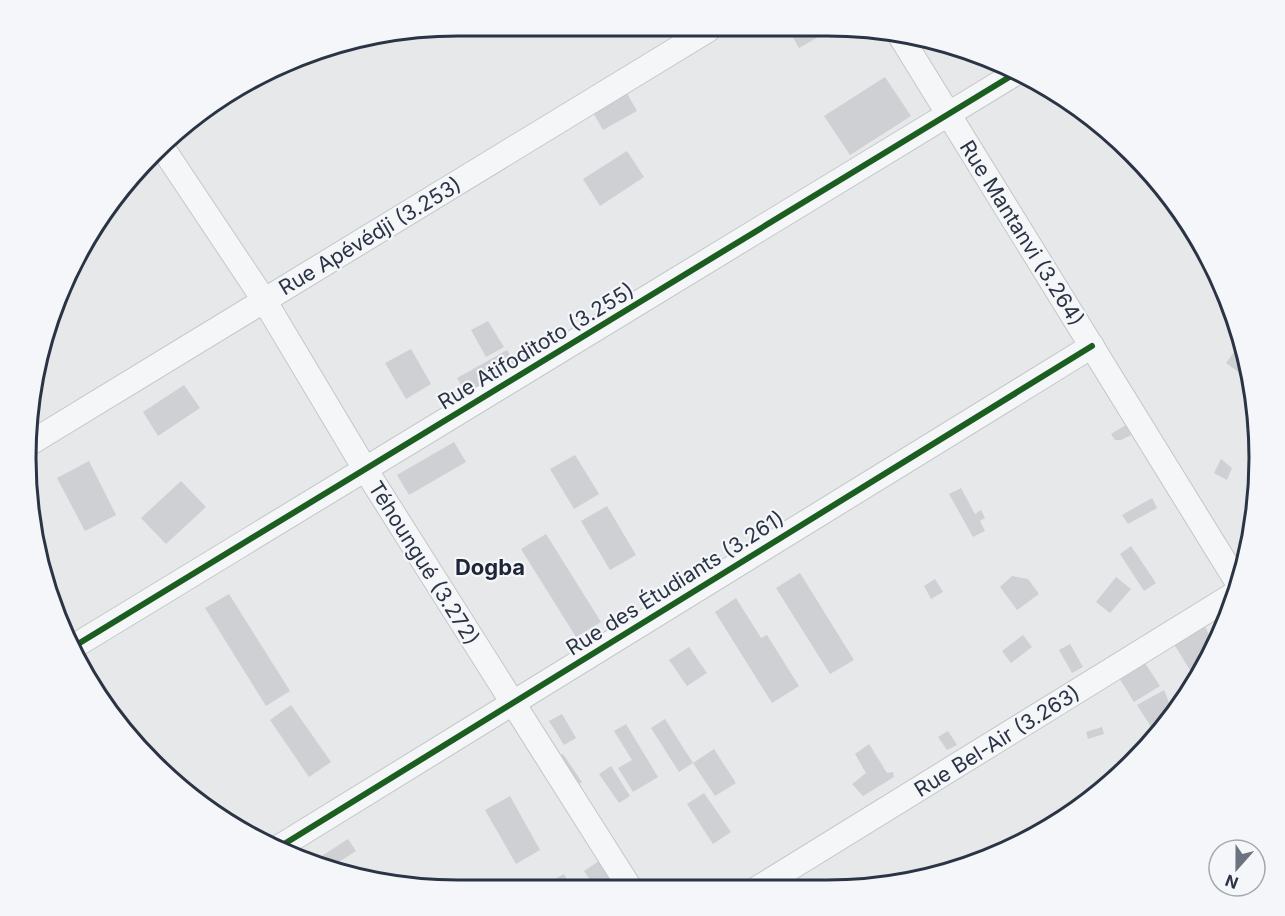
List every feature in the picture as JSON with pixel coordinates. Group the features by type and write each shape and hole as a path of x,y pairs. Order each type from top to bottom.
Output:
{"street":[{"name":"Rue Apévédji (3.253)","path":"37,439 698,36"},
{"name":"Rue Mantanvi (3.264)","path":"905,43 1233,575"},
{"name":"Rue Atifoditoto (3.255)","path":"79,643 1009,78"},
{"name":"Téhoungué (3.272)","path":"167,154 264,300 365,469 625,880"},
{"name":"Rue des Étudiants (3.261)","path":"286,843 1092,346"},
{"name":"Rue Bel-Air (3.263)","path":"771,880 1225,600"}],"building":[{"path":"792,36 820,36 799,48"},
{"path":"885,77 911,116 850,155 824,116"},
{"path":"625,90 637,111 603,130 591,109"},
{"path":"627,151 644,177 600,206 583,179"},
{"path":"488,321 504,347 486,357 471,330"},
{"path":"411,349 431,384 406,399 385,363"},
{"path":"507,350 518,369 468,397 457,378"},
{"path":"1235,351 1240,374 1226,363"},
{"path":"184,385 200,408 158,436 143,412"},
{"path":"1126,425 1131,435 1115,440 1111,434"},
{"path":"454,442 466,462 409,495 397,475"},
{"path":"575,455 599,494 574,509 550,469"},
{"path":"1221,459 1232,468 1227,480 1214,473"},
{"path":"89,461 116,515 85,531 57,478"},
{"path":"181,481 206,507 166,544 141,518"},
{"path":"961,488 975,514 981,510 985,518 980,521 985,531 973,537 949,494"},
{"path":"1152,498 1157,508 1128,524 1122,515"},
{"path":"607,506 636,555 610,570 581,521"},
{"path":"546,534 601,622 576,637 521,549"},
{"path":"1131,546 1156,583 1144,591 1120,554"},
{"path":"800,573 854,660 830,674 776,588"},
{"path":"1012,576 1028,579 1039,594 1017,610 1000,587"},
{"path":"1116,577 1131,589 1110,613 1096,602"},
{"path":"935,579 943,592 931,599 924,586"},
{"path":"229,594 290,691 266,706 205,608"},
{"path":"736,598 761,638 767,635 799,686 772,703 715,612"},
{"path":"1204,624 1209,636 1191,671 1174,644"},
{"path":"1023,635 1032,647 1011,663 1002,651"},
{"path":"1070,644 1083,667 1072,673 1059,650"},
{"path":"689,647 707,673 687,686 669,660"},
{"path":"1141,657 1160,686 1134,702 1116,673"},
{"path":"1164,690 1170,704 1151,727 1137,705"},
{"path":"291,705 331,762 309,777 270,720"},
{"path":"562,714 576,738 564,745 549,721"},
{"path":"665,719 693,763 679,772 651,728"},
{"path":"626,724 658,777 633,792 618,768 632,760 614,731"},
{"path":"1102,727 1104,734 1088,739 1086,732"},
{"path":"948,731 957,745 947,750 938,737"},
{"path":"869,744 887,773 893,772 894,777 863,796 852,784 866,773 855,754"},
{"path":"714,749 736,783 715,796 693,763"},
{"path":"563,754 582,782 572,788 553,760"},
{"path":"611,766 630,796 619,803 599,774"},
{"path":"704,793 731,832 713,844 687,804"},
{"path":"510,796 540,850 516,864 485,810"},
{"path":"348,839 356,851 338,863 320,857"},
{"path":"599,861 611,880 590,880 584,871"},
{"path":"564,874 567,880 553,880"}],"cycle path":[{"path":"79,643 1009,78"},
{"path":"286,843 1092,346"}],"district":[{"name":"Dogba","path":"490,567"}]}
